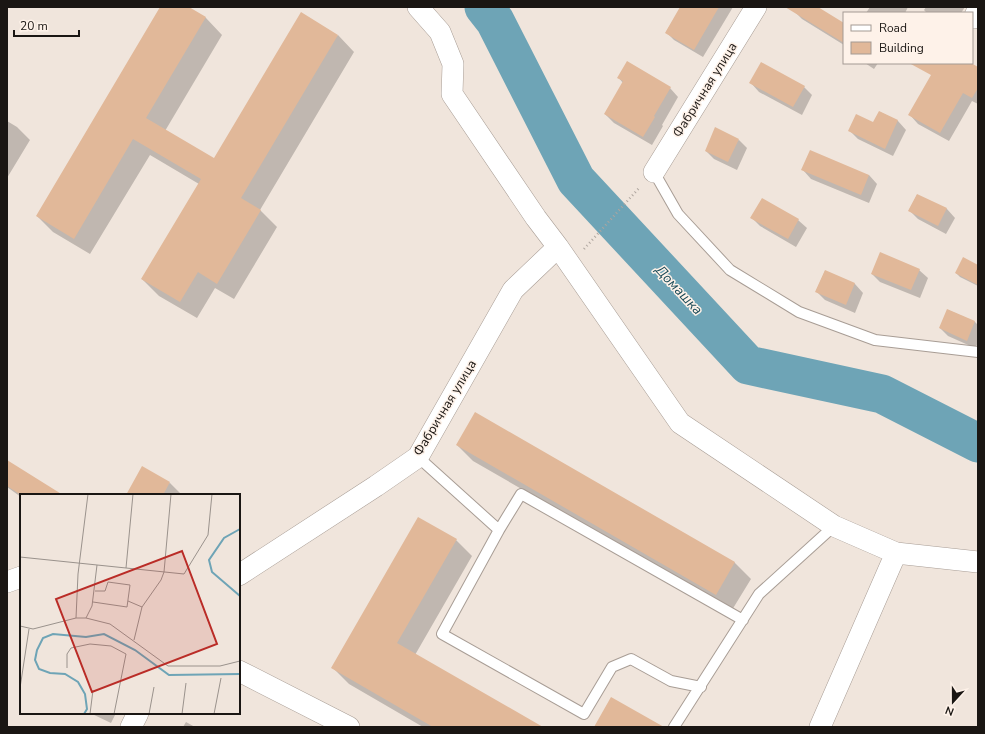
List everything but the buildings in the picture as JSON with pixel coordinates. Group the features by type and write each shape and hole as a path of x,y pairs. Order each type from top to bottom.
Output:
{"street":[{"path":"418,7 440,32 453,64 452,94 536,218 558,247 680,423 834,526 896,553 978,562"},
{"name":"Фабричная улица","path":"654,172 756,7"},
{"name":"Фабричная улица","path":"240,573 376,486 418,457 513,290 558,247"},
{"path":"820,727 896,553"},
{"path":"7,582 20,577"},
{"path":"240,672 349,727"},
{"path":"131,727 138,714"}],"lane":[{"path":"654,172 678,214 730,270 799,312 875,340 978,352"},
{"path":"418,457 499,530"},
{"path":"700,687 671,681 631,659 612,667 584,714 442,634 499,530 521,494 743,620"},
{"path":"674,727 759,594 834,526"}],"path":[{"path":"589,244 631,197"}],"waterway":[{"name":"Домашка","path":"484,7 495,21 576,180 748,365 882,394 978,443"}]}
